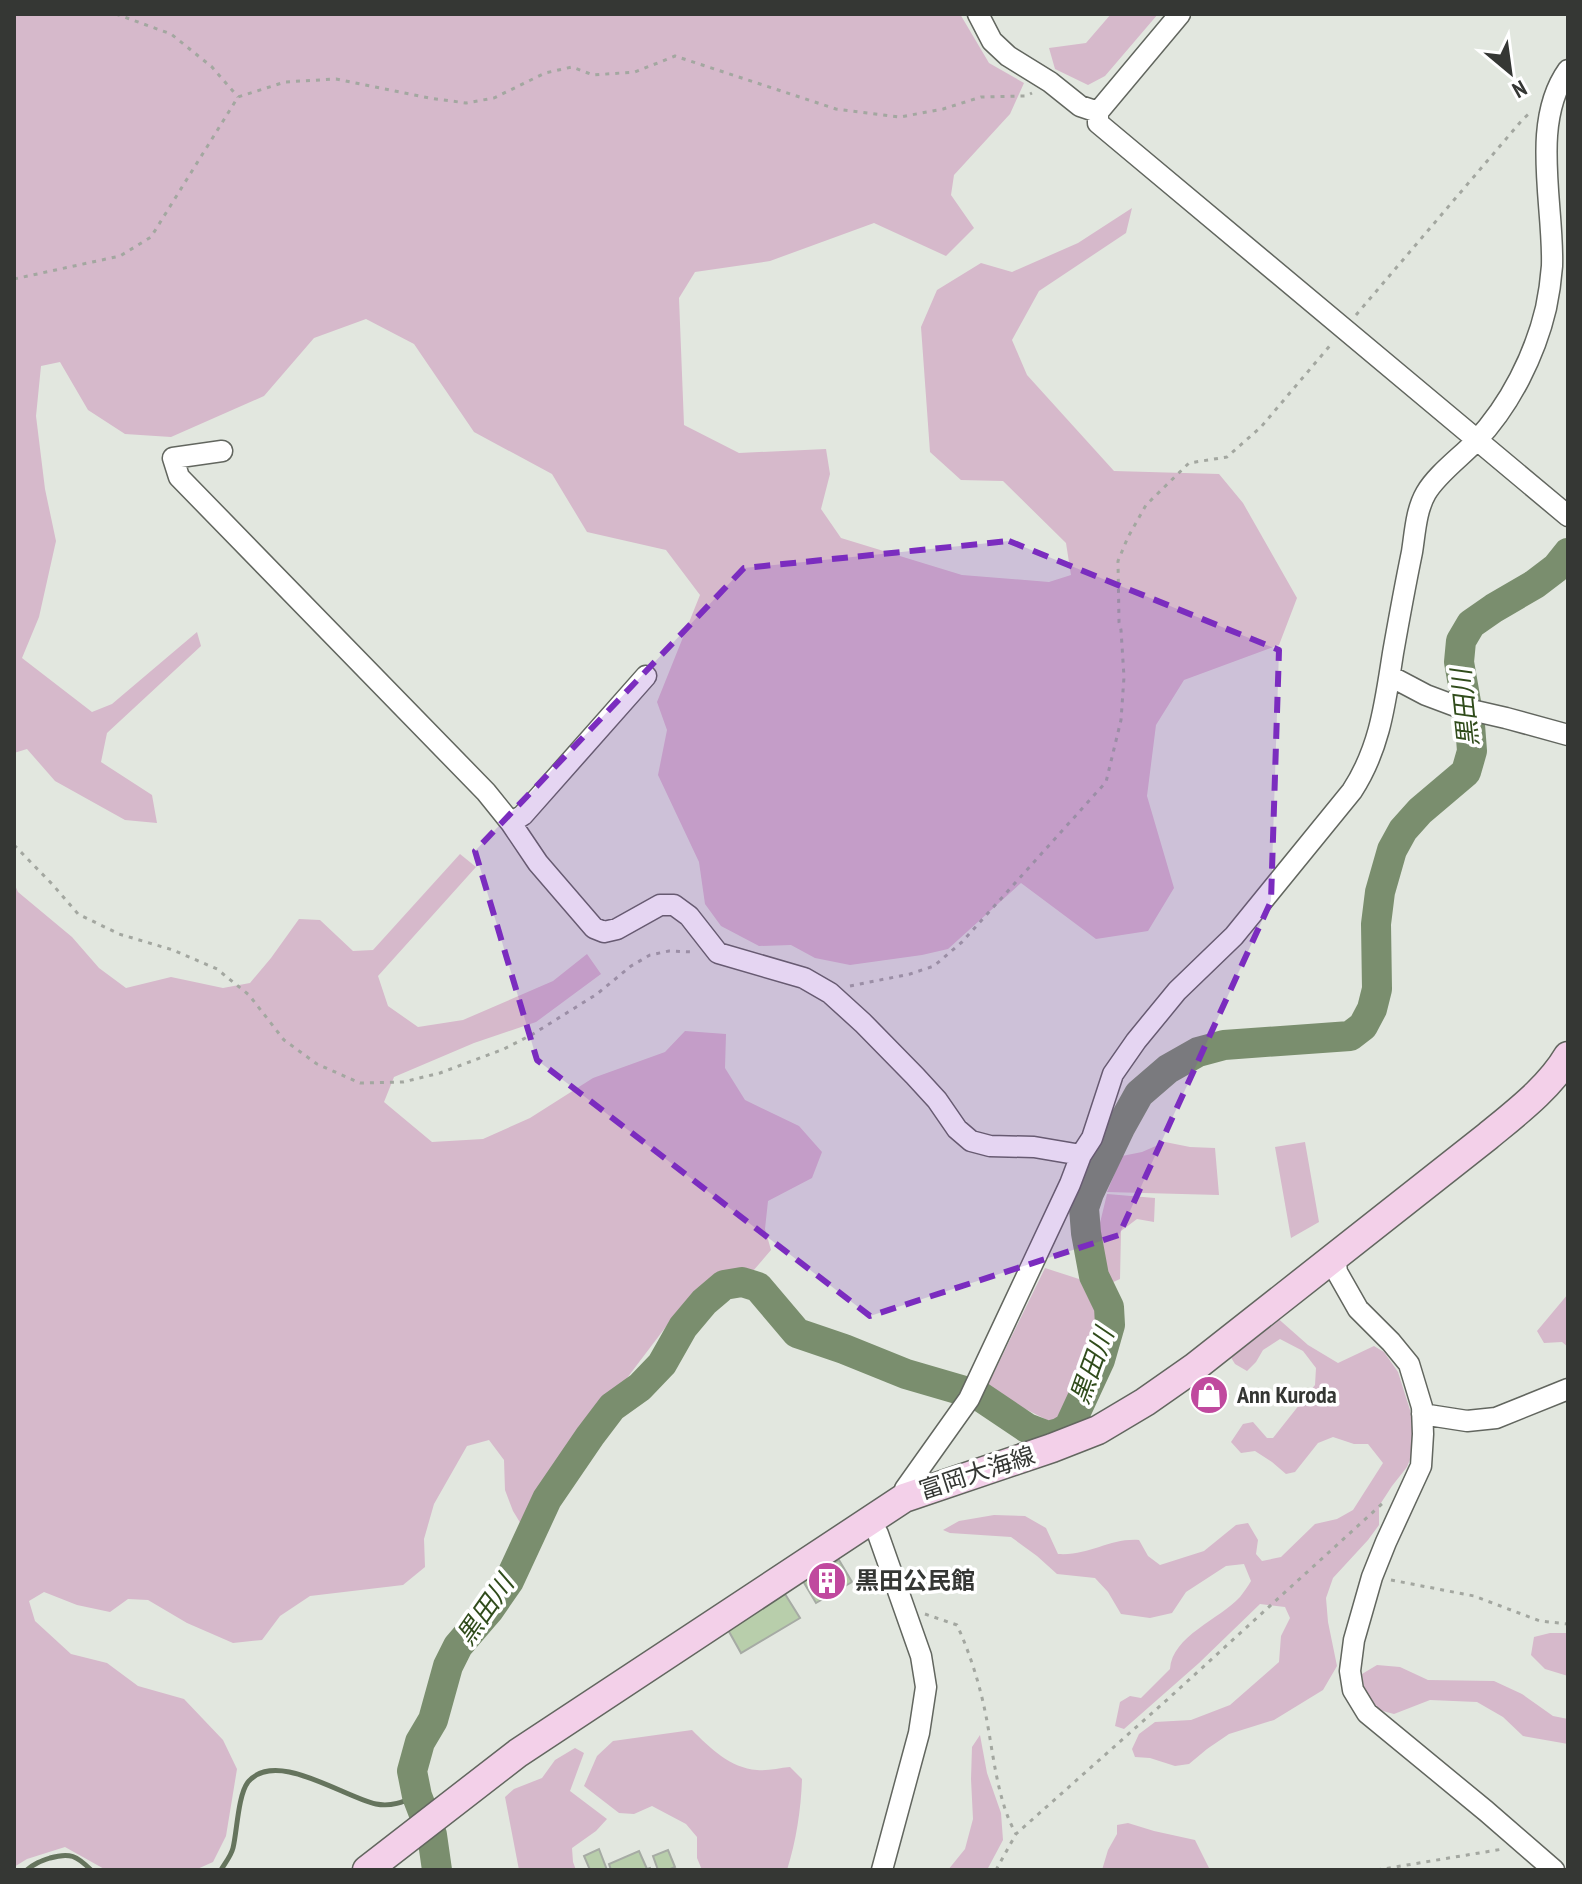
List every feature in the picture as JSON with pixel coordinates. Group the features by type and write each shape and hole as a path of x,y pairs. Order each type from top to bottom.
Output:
{"main road":[{"name":"富岡大海線","path":"367,1870 518,1753 904,1498 1098,1430 1145,1402 1195,1367 1488,1136 1529,1102 1559,1071 1568,1056"}],"street":[{"path":"978,14 992,41 1008,56 1050,82 1080,106 1098,112"},
{"path":"1180,14 1098,112 1098,123 1568,516"},
{"path":"904,1498 905,1489 971,1393 1059,1209 1081,1155 1092,1138 1113,1074 1177,991 1234,936 1365,772 1383,718 1404,586 1418,515 1426,493 1500,413 1521,378 1546,308 1552,267 1548,127 1554,96 1568,70"},
{"path":"222,451 173,458 179,477 486,792 538,863 594,928 604,932 617,929 660,905 674,905 689,916 718,953 804,978 830,993 915,1076 957,1129 971,1141 990,1146 1034,1147 1081,1155"},
{"path":"511,823 523,815 646,676"},
{"path":"1390,676 1426,695 1468,709 1568,735"},
{"path":"1335,1255 1337,1272 1358,1309 1409,1364 1422,1407 1421,1466 1372,1577 1354,1640 1350,1671 1353,1690 1367,1713 1554,1870"},
{"path":"1422,1414 1467,1421 1496,1418 1568,1389"},
{"path":"870,1521 878,1534 921,1656 926,1687 919,1733 882,1870"}],"path":[{"path":"116,14 171,34 212,67 238,97"},
{"path":"14,279 120,256 151,237 238,97 285,82 336,79 466,103 494,98 545,73 572,67 593,75 635,72 675,56 836,109 900,117 943,109 981,97 1026,96 1050,82"},
{"path":"830,993 838,988 910,974 934,966 962,942 1106,782 1121,720 1124,677 1118,561 1146,505 1189,463 1227,457 1261,427 1523,119 1554,96"},
{"path":"14,845 78,914 119,934 173,950 217,969 249,995 284,1040 317,1064 360,1083 403,1082 440,1073 504,1049 597,994 631,966 650,955 669,951 718,953"},
{"path":"996,1870 1016,1834 1386,1500"},
{"path":"1372,1577 1474,1596 1540,1621 1568,1624"},
{"path":"902,1606 957,1625 983,1701 994,1764 1009,1822 1016,1834"},
{"path":"1377,1870 1525,1845"}],"highlighted area":[{"path":"1009,541 1279,650 1271,901 1119,1235 870,1316 537,1060 475,851 744,568"}],"shaded area":[{"path":"14,14 960,14 989,63 1024,83 1010,114 954,175 951,195 974,228 946,256 874,223 770,261 695,272 679,298 684,425 739,453 826,449 830,474 821,509 841,538 962,575 1049,582 1071,575 1066,543 1003,481 961,480 930,452 921,327 937,290 981,263 1012,272 1078,243 1132,208 1126,233 1039,291 1012,340 1027,375 1114,471 1219,474 1243,503 1297,598 1279,645 1184,680 1156,725 1147,796 1174,888 1148,931 1096,939 1021,883 948,949 922,955 850,965 815,958 791,945 759,946 721,926 705,904 699,862 658,775 667,730 657,702 700,595 666,550 587,532 552,474 474,432 414,344 366,319 314,338 264,396 171,437 125,434 88,410 60,362 41,366 36,416 45,489 56,541 39,617 22,658 92,712 112,704 197,632 201,646 107,733 101,762 152,795 157,823 125,820 55,781 27,749 14,753"},
{"path":"1111,14 1158,14 1105,76 1088,85 1055,69 1049,48 1086,43"},
{"path":"460,854 476,867 378,976 388,1006 418,1027 463,1020 553,981 587,954 601,974 536,1022 474,1043 394,1077 384,1102 432,1142 483,1139 530,1118 593,1078 665,1052 685,1031 726,1034 725,1068 745,1100 799,1126 822,1152 812,1178 768,1201 765,1229 771,1250 753,1271 715,1279 671,1320 552,1477 524,1529 505,1490 504,1460 489,1440 467,1446 434,1504 424,1539 425,1567 403,1585 310,1596 280,1616 262,1640 233,1643 187,1623 148,1600 128,1599 110,1612 77,1605 44,1592 29,1601 35,1621 71,1654 107,1663 138,1686 184,1699 223,1740 237,1769 226,1836 213,1862 195,1870 106,1870 65,1847 27,1859 14,1867 14,883 18,892 72,937 99,968 126,988 171,977 223,988 250,983 299,919 320,920 353,951 373,950"},
{"path":"1165,1142 1215,1148 1219,1195 1107,1192 1122,1156"},
{"path":"1305,1142 1319,1222 1291,1238 1275,1147"},
{"path":"1107,1194 1155,1198 1154,1222 1137,1219 1121,1231 1120,1279 1111,1283 1102,1266 1099,1227"},
{"path":"1045,1268 1079,1279 1099,1319 1095,1344 1067,1413 1051,1422 986,1389"},
{"path":"1568,1294 1568,1347 1562,1342 1544,1343 1537,1331"},
{"path":"1274,1315 1308,1345 1338,1363 1374,1346 1384,1352 1398,1372 1410,1410 1415,1447 1407,1467 1379,1506 1379,1525 1333,1578 1326,1598 1337,1666 1323,1690 1274,1720 1229,1734 1189,1764 1175,1766 1135,1757 1132,1749 1139,1734 1155,1722 1191,1720 1230,1705 1279,1662 1281,1636 1290,1618 1285,1607 1260,1604 1124,1729 1115,1726 1120,1702 1130,1696 1141,1698 1170,1669 1179,1647 1240,1597 1251,1581 1244,1564 1226,1566 1186,1592 1172,1613 1150,1618 1121,1614 1095,1578 1057,1574 1011,1537 943,1530 959,1521 994,1515 1025,1516 1046,1528 1058,1554 1139,1540 1148,1556 1160,1565 1204,1551 1236,1525 1248,1523 1258,1540 1256,1554 1262,1561 1281,1557 1315,1524 1337,1519 1353,1510 1383,1463 1368,1444 1354,1444 1333,1437 1318,1443 1295,1472 1286,1474 1255,1451 1241,1453 1231,1442 1243,1424 1253,1422 1267,1438 1273,1438 1315,1385 1316,1368 1303,1351 1280,1339 1263,1350 1247,1371 1235,1364 1227,1351"},
{"path":"1568,1633 1568,1676 1545,1669 1531,1655 1534,1637"},
{"path":"1377,1665 1400,1667 1428,1680 1494,1681 1522,1694 1553,1716 1568,1719 1568,1744 1523,1736 1503,1717 1477,1702 1430,1700 1394,1714 1379,1710 1365,1694 1362,1674"},
{"path":"692,1730 729,1761 761,1770 790,1767 802,1779 798,1825 787,1870 702,1870 697,1858 697,1837 686,1824 652,1806 634,1814 619,1813 584,1786 597,1756 613,1741"},
{"path":"980,1735 987,1773 1001,1813 1003,1840 987,1870 948,1870 965,1849 973,1819 972,1747"},
{"path":"575,1748 584,1753 570,1791 607,1819 572,1848 576,1870 519,1870 505,1797 514,1789 542,1778 555,1760"},
{"path":"1128,1823 1195,1840 1210,1870 1102,1870 1117,1834 1117,1825"}],"building":[{"name":"Ann Kuroda","path":"1217,1378 1228,1394 1201,1411 1191,1395"},
{"name":"黒田公民館","path":"839,1560 852,1582 816,1603 803,1581"},
{"path":"785,1594 800,1618 741,1653 727,1628"},
{"path":"599,1849 607,1870 590,1870 584,1856"},
{"path":"668,1850 675,1867 658,1870 653,1856"},
{"path":"639,1851 647,1869 651,1870 611,1870 609,1864"}],"waterway":[{"name":"黒田川","path":"437,1870 432,1835 417,1796 412,1771 420,1742 433,1720 448,1666 458,1646 509,1581 547,1499 590,1436 612,1407 640,1387 662,1364 683,1327 704,1302 724,1285 742,1282 758,1287 797,1333 906,1374 978,1395 1027,1428 1048,1436 1069,1427 1100,1360 1110,1325 1109,1307 1094,1276 1084,1208 1139,1094 1168,1069 1198,1052 1224,1045 1350,1036 1363,1026 1372,1009 1377,989 1376,924 1380,892 1392,850 1403,830 1420,811 1466,772 1472,751 1459,662 1461,641 1471,624 1535,584 1556,568 1568,553"},
{"path":"221,1870 233,1848 245,1788 260,1773 292,1773 381,1805 417,1796"},
{"path":"27,1870 41,1861 63,1855 77,1858 91,1870"}],"place":[{"name":"Ann Kuroda","path":"1209,1395"},
{"name":"黒田公民館","path":"827,1581"}]}
